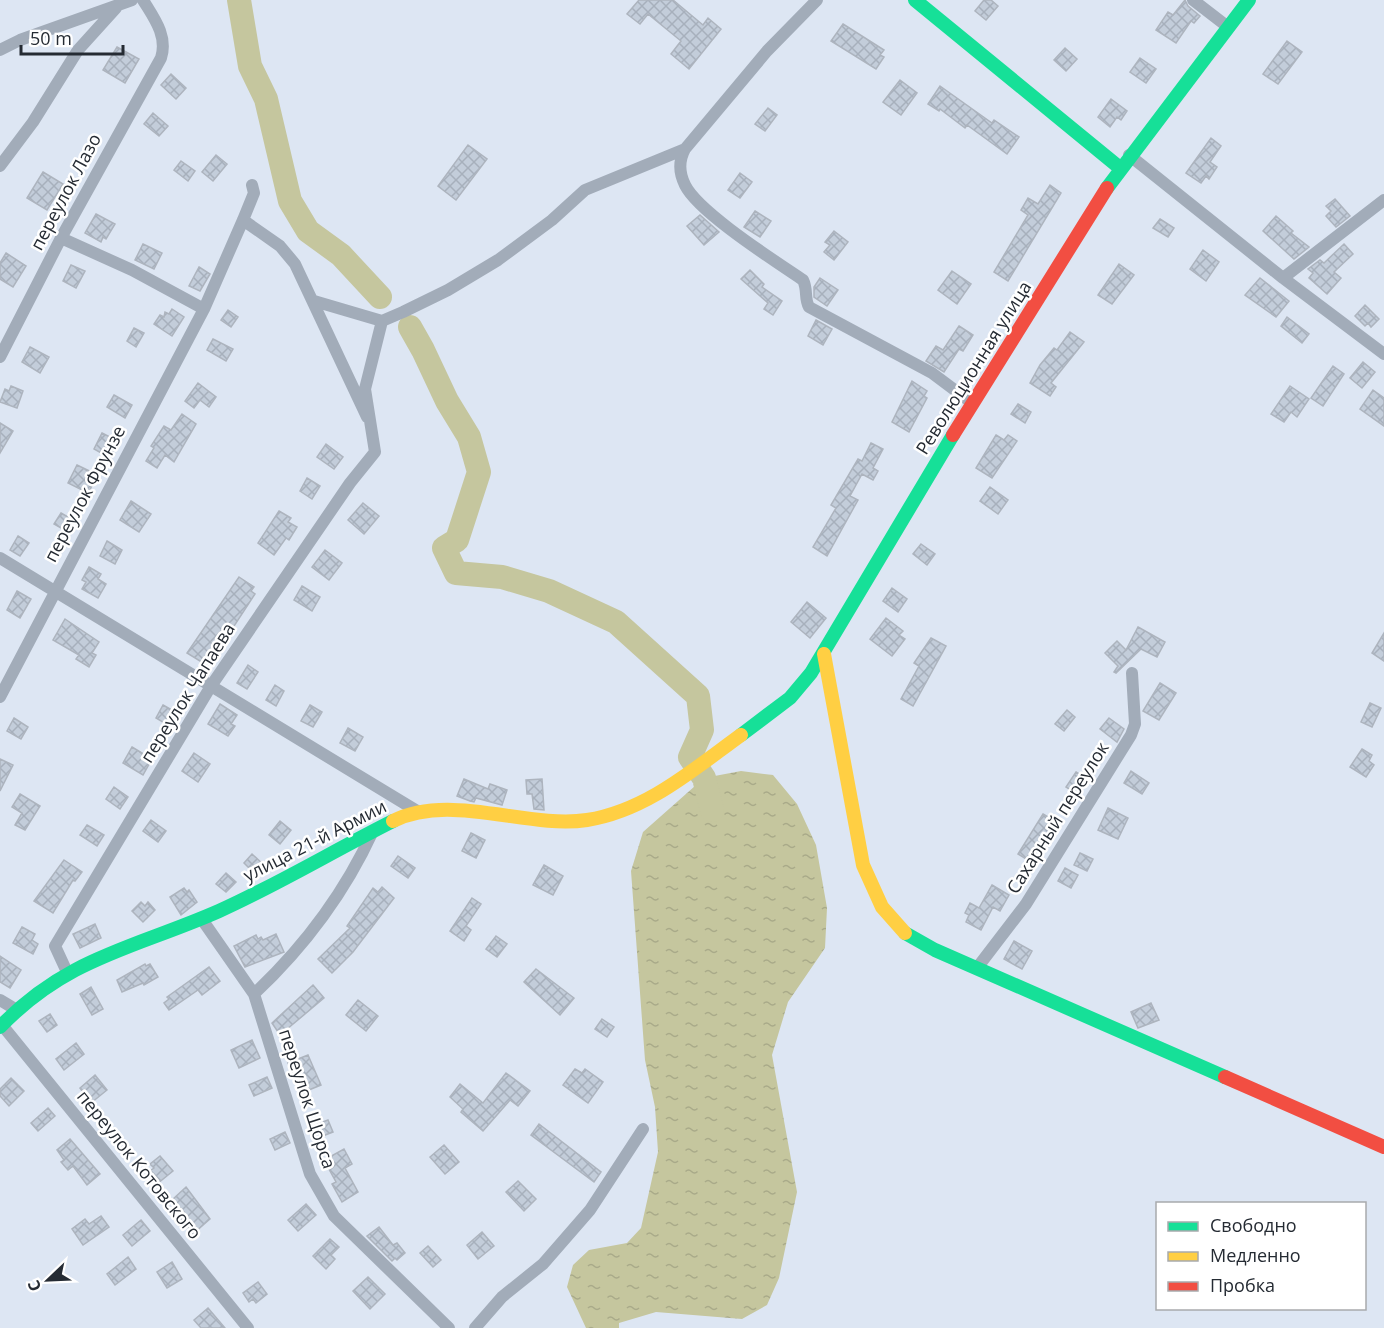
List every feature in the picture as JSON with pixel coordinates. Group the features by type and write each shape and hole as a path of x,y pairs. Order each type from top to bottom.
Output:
{"main road":[{"path":"915,0 1120,168"},
{"name":"Революционная улица","path":"673,784 789,699 805,681 824,654 972,403 1120,168 1249,0"},
{"path":"824,654 862,865 875,897 892,924 910,937 977,968 1384,1147"},
{"name":"улица 21-й Армии","path":"1,1026 15,1009 67,972 90,960 201,918 417,811 577,822 607,817 645,801 673,784"}],"street":[{"path":"0,50 32,36 116,8 132,0"},
{"name":"переулок Лазо","path":"0,357 61,238 165,46 158,27 143,0"},
{"path":"817,0 766,51 685,149 681,163 686,186 732,229 802,280 807,287 805,300 809,307 932,373 972,403"},
{"path":"1193,0 1228,27"},
{"path":"0,166 33,122 78,50 116,8"},
{"path":"314,301 382,321 448,290 498,260 552,220 585,190 685,149"},
{"path":"1130,155 1283,278 1384,353"},
{"name":"переулок Фрунзе","path":"0,697 204,309 254,193 252,185"},
{"path":"1283,278 1384,200"},
{"path":"243,220 289,254 314,301 371,426"},
{"path":"61,238 132,270 204,309"},
{"path":"371,426 366,389 382,321"},
{"name":"переулок Чапаева","path":"67,972 55,946 210,686 350,483 372,458 376,444 371,426"},
{"path":"0,558 417,811"},
{"name":"Сахарный переулок","path":"977,968 1026,904 1131,735 1135,724 1132,673"},
{"path":"254,994 290,960 357,866 373,831"},
{"name":"переулок Щорса","path":"201,918 254,994 310,1174 334,1216 449,1328"},
{"path":"0,1000 15,1009"},
{"name":"переулок Котовского","path":"1,1026 248,1328"},
{"path":"475,1328 502,1297 543,1264 590,1210 643,1129"}],"water":[{"path":"741,771 773,775 797,804 816,845 827,908 825,948 788,1002 772,1055 797,1192 779,1278 767,1305 742,1319 656,1312 619,1323 619,1328 586,1328 567,1287 573,1265 589,1250 627,1243 641,1228 658,1152 655,1107 645,1060 631,871 643,832 704,778"}],"building":[{"path":"639,0 673,0 703,25 708,18 721,29 689,69 671,54 681,41 648,14 640,24 627,14"},
{"path":"984,0 991,0 998,6 986,20 975,11"},
{"path":"1185,0 1188,6 1200,16 1194,23 1191,21 1176,43 1156,30 1168,12 1173,15"},
{"path":"843,24 884,50 880,55 884,57 876,69 831,41"},
{"path":"1287,41 1302,52 1278,84 1263,74"},
{"path":"117,47 139,59 125,83 103,70"},
{"path":"1065,48 1077,59 1066,71 1054,60"},
{"path":"1140,58 1156,69 1146,83 1130,72"},
{"path":"171,74 186,88 176,99 161,85"},
{"path":"900,80 917,93 901,115 883,102"},
{"path":"940,86 992,123 994,120 1019,137 1007,154 967,125 965,128 940,109 939,111 928,104"},
{"path":"1111,99 1127,111 1121,120 1117,117 1110,127 1098,117"},
{"path":"768,108 777,115 765,131 755,124"},
{"path":"153,113 168,126 159,136 144,124"},
{"path":"1211,138 1221,146 1210,162 1217,167 1209,179 1206,176 1201,183 1186,173"},
{"path":"468,145 487,159 456,200 438,186"},
{"path":"216,155 227,164 213,181 202,172"},
{"path":"181,161 195,171 188,181 174,170"},
{"path":"43,172 63,184 47,210 27,198"},
{"path":"740,173 752,182 740,198 728,190"},
{"path":"1050,185 1061,193 1008,281 994,272 1028,215 1021,210 1028,198 1038,204"},
{"path":"1335,199 1350,216 1336,227 1326,216 1331,211 1326,206"},
{"path":"755,211 771,221 760,237 744,227"},
{"path":"96,214 115,224 106,239 103,237 101,242 85,233"},
{"path":"700,215 719,232 704,245 687,226"},
{"path":"1276,216 1293,231 1291,233 1309,247 1294,259 1263,231"},
{"path":"1160,219 1174,228 1168,237 1153,228"},
{"path":"834,231 848,242 834,260 824,252 830,245 825,242"},
{"path":"143,244 162,253 154,269 135,260"},
{"path":"1344,244 1353,254 1334,272 1341,278 1327,294 1309,278 1313,273 1308,269 1320,260 1324,263"},
{"path":"1203,250 1219,262 1206,281 1190,269"},
{"path":"6,253 26,266 13,287 0,279 0,263"},
{"path":"1119,264 1134,275 1112,304 1098,295"},
{"path":"71,265 85,271 76,288 63,281"},
{"path":"199,267 210,274 200,291 189,286"},
{"path":"750,270 764,284 762,287 782,301 773,315 764,309 768,303 741,279"},
{"path":"952,271 971,284 957,304 938,290"},
{"path":"820,278 838,290 827,306 814,297 814,287"},
{"path":"1260,278 1289,301 1276,317 1245,295"},
{"path":"1365,305 1379,319 1371,327 1368,323 1365,326 1355,316"},
{"path":"172,309 184,317 172,336 154,324 160,315 164,317 165,312 169,314"},
{"path":"228,310 238,317 231,327 221,320"},
{"path":"1287,317 1309,334 1302,343 1281,326"},
{"path":"816,320 832,329 823,345 808,336"},
{"path":"959,326 973,335 963,351 959,349 944,372 926,361 936,346 943,350"},
{"path":"134,328 144,333 136,347 127,341"},
{"path":"1070,332 1084,342 1051,383 1056,387 1050,396 1030,383 1040,365 1054,348 1057,350"},
{"path":"213,339 233,349 226,361 207,350"},
{"path":"30,347 49,357 40,373 22,362"},
{"path":"1363,362 1375,372 1362,388 1350,378"},
{"path":"1333,366 1344,374 1323,406 1311,398"},
{"path":"912,381 927,391 924,396 927,398 909,432 892,422"},
{"path":"198,383 216,397 209,407 200,400 194,408 185,401"},
{"path":"11,386 23,391 17,408 0,402 5,389 9,391"},
{"path":"1290,386 1309,399 1297,417 1291,412 1284,422 1271,414"},
{"path":"1373,390 1384,398 1384,426 1360,409"},
{"path":"114,395 132,405 125,418 107,407"},
{"path":"1018,404 1031,412 1025,423 1011,414"},
{"path":"182,414 196,424 174,462 165,455 157,468 146,461 154,448 151,446 164,426 171,430"},
{"path":"0,423 13,431 0,453"},
{"path":"102,433 118,441 110,458 94,449"},
{"path":"996,435 1004,440 1008,435 1017,441 992,478 976,468"},
{"path":"871,443 883,449 873,468 878,471 873,480 862,474 850,496 858,500 827,556 813,547 836,508 831,505 858,459 862,461"},
{"path":"326,444 343,457 334,469 317,457"},
{"path":"77,465 98,475 88,493 68,483"},
{"path":"307,478 320,486 312,499 300,491"},
{"path":"990,487 1008,500 998,514 980,501"},
{"path":"131,501 151,514 139,532 120,520"},
{"path":"363,503 379,516 364,534 348,520"},
{"path":"279,511 291,518 288,522 297,527 289,540 286,538 274,555 258,543"},
{"path":"61,513 75,521 68,532 54,524"},
{"path":"18,536 29,543 20,556 10,550"},
{"path":"107,541 122,550 115,564 100,556"},
{"path":"921,544 935,554 927,565 913,554"},
{"path":"325,550 342,563 329,580 312,567"},
{"path":"89,567 101,574 98,579 106,584 98,598 82,589 86,582 82,580"},
{"path":"239,577 254,587 251,591 255,594 208,666 187,653"},
{"path":"302,586 320,597 312,611 294,600"},
{"path":"892,588 907,599 898,612 883,601"},
{"path":"17,591 31,599 20,618 7,610"},
{"path":"807,602 826,618 810,638 791,622"},
{"path":"886,618 903,631 899,635 905,639 892,656 870,639"},
{"path":"65,619 99,642 92,653 96,655 89,667 76,659 79,655 53,640"},
{"path":"1138,627 1165,642 1157,657 1141,649 1116,673 1114,672 1118,666 1105,653 1117,641 1126,650"},
{"path":"1384,633 1384,661 1372,653"},
{"path":"931,638 946,646 913,706 901,699 919,666 914,663"},
{"path":"248,665 258,672 247,689 237,683"},
{"path":"1160,683 1176,693 1159,720 1143,711"},
{"path":"275,685 284,691 276,706 266,700"},
{"path":"1370,703 1381,708 1372,727 1361,722"},
{"path":"220,704 237,715 231,724 235,726 228,736 208,724"},
{"path":"163,705 179,714 171,727 156,718"},
{"path":"310,705 322,712 313,727 301,721"},
{"path":"1067,710 1075,717 1064,731 1055,724"},
{"path":"14,718 28,727 21,739 7,731"},
{"path":"1109,718 1124,729 1117,742 1100,729"},
{"path":"348,728 363,737 355,751 340,743"},
{"path":"132,747 152,759 143,775 123,763"},
{"path":"1362,749 1372,755 1369,761 1374,765 1366,777 1350,767"},
{"path":"194,753 210,764 198,782 182,771"},
{"path":"0,759 13,765 0,791"},
{"path":"1131,771 1149,783 1142,794 1124,783"},
{"path":"1076,772 1087,779 1077,794 1066,787"},
{"path":"464,779 488,789 490,784 507,790 502,805 476,798 474,802 457,796"},
{"path":"542,779 544,810 534,809 532,794 527,794 526,780"},
{"path":"114,787 128,797 120,809 106,799"},
{"path":"20,794 40,806 25,830 15,825 22,813 12,807"},
{"path":"1108,808 1128,818 1118,839 1098,830"},
{"path":"1043,814 1055,821 1031,862 1018,854"},
{"path":"151,820 166,831 158,842 143,831"},
{"path":"280,821 291,830 280,844 269,835"},
{"path":"87,825 104,835 97,846 80,835"},
{"path":"471,833 485,840 476,858 462,851"},
{"path":"1080,853 1093,859 1087,871 1074,865"},
{"path":"252,854 265,866 256,875 244,863"},
{"path":"398,856 415,868 408,878 391,866"},
{"path":"64,860 82,872 75,881 73,880 53,913 34,901"},
{"path":"544,865 563,876 553,895 533,885"},
{"path":"1065,868 1078,875 1071,888 1058,881"},
{"path":"226,873 236,882 226,892 216,884"},
{"path":"992,885 1009,895 1000,911 993,907 981,930 966,922 969,915 965,913 970,903 979,908"},
{"path":"382,887 394,898 353,952 332,973 318,959 350,928 347,926 373,888 378,892"},
{"path":"184,888 187,892 189,890 197,902 181,915 170,897"},
{"path":"472,898 481,904 466,926 471,930 464,941 450,931"},
{"path":"141,902 145,906 148,902 155,910 143,922 132,911"},
{"path":"95,924 101,938 80,948 73,934"},
{"path":"22,927 35,934 32,940 38,944 33,954 13,943"},
{"path":"276,934 284,952 245,967 234,946 256,935 258,939 261,937 263,940"},
{"path":"496,936 507,944 497,957 486,949"},
{"path":"1014,941 1032,951 1022,969 1004,959"},
{"path":"0,956 21,970 10,988 0,982"},
{"path":"145,964 146,966 150,964 158,977 144,985 143,983 122,992 117,980"},
{"path":"209,967 220,981 202,995 198,990 169,1010 164,1003 169,999 167,997"},
{"path":"536,969 574,998 560,1015 524,982"},
{"path":"313,985 324,998 280,1035 272,1023"},
{"path":"91,987 103,1009 92,1015 80,994"},
{"path":"358,1000 378,1016 366,1031 346,1015"},
{"path":"1151,1003 1159,1020 1138,1028 1131,1012"},
{"path":"50,1014 57,1025 47,1032 39,1021"},
{"path":"602,1019 614,1027 607,1037 595,1029"},
{"path":"252,1040 260,1058 239,1068 231,1050"},
{"path":"76,1043 84,1054 64,1070 56,1059"},
{"path":"308,1055 321,1085 304,1092 299,1077 294,1078 288,1063"},
{"path":"575,1069 582,1073 585,1069 603,1082 588,1103 563,1085"},
{"path":"506,1073 530,1091 518,1106 510,1100 483,1131 461,1112 463,1109 450,1097 460,1084 483,1103"},
{"path":"95,1075 107,1090 91,1103 80,1088"},
{"path":"267,1077 272,1088 254,1096 249,1085"},
{"path":"11,1078 24,1091 9,1106 0,1096 0,1089"},
{"path":"48,1108 55,1116 38,1131 31,1123"},
{"path":"328,1120 333,1132 320,1137 315,1125"},
{"path":"539,1124 601,1172 594,1182 531,1135"},
{"path":"285,1132 290,1143 275,1150 270,1139"},
{"path":"70,1139 100,1174 87,1185 73,1166 68,1170 61,1162 64,1160 57,1150"},
{"path":"444,1145 459,1162 445,1174 430,1157"},
{"path":"344,1149 352,1164 345,1168 358,1192 342,1202 332,1184 336,1182 324,1160"},
{"path":"160,1156 173,1171 157,1184 147,1173 154,1168 150,1164"},
{"path":"518,1181 536,1199 524,1211 506,1192"},
{"path":"186,1187 210,1219 193,1234 179,1216 184,1212 172,1200"},
{"path":"306,1204 316,1215 298,1231 288,1220"},
{"path":"101,1216 109,1227 83,1245 72,1229 85,1219 89,1224"},
{"path":"141,1220 150,1231 132,1246 123,1235"},
{"path":"379,1227 393,1245 397,1243 405,1253 397,1260 395,1258 392,1261 367,1236"},
{"path":"482,1232 494,1246 478,1259 467,1245"},
{"path":"330,1239 339,1247 331,1255 335,1259 326,1269 313,1256"},
{"path":"428,1246 441,1260 433,1267 420,1253"},
{"path":"128,1257 136,1269 115,1285 107,1274"},
{"path":"172,1262 182,1279 167,1288 157,1272"},
{"path":"368,1277 385,1294 370,1309 353,1291"},
{"path":"258,1282 267,1294 256,1303 253,1299 249,1302 243,1293"},
{"path":"208,1308 225,1328 201,1328 194,1320"}],"waterway":[{"path":"239,0 250,66 266,99 290,201 308,231 341,255 380,297"},
{"path":"410,327 447,401 469,437 479,472 457,540 444,548 456,573 502,577 549,591 616,622 698,696 702,730 690,757 704,778 712,810"}],"traffic: fast":[{"path":"915,0 1120,168"},
{"path":"1107,188 1249,0"},
{"path":"741,735 790,698 811,673 953,435"},
{"path":"0,1027 25,1003 77,969 241,901 393,821"},
{"path":"905,933 935,950 1225,1077"}],"traffic: slow":[{"path":"824,654 863,865 882,907 905,933"},
{"path":"393,821 415,813 439,810 463,810 563,821 587,820 609,815 629,808 668,787 741,735"}],"traffic: jam":[{"path":"953,435 1107,188"},
{"path":"1225,1077 1384,1147"}]}
